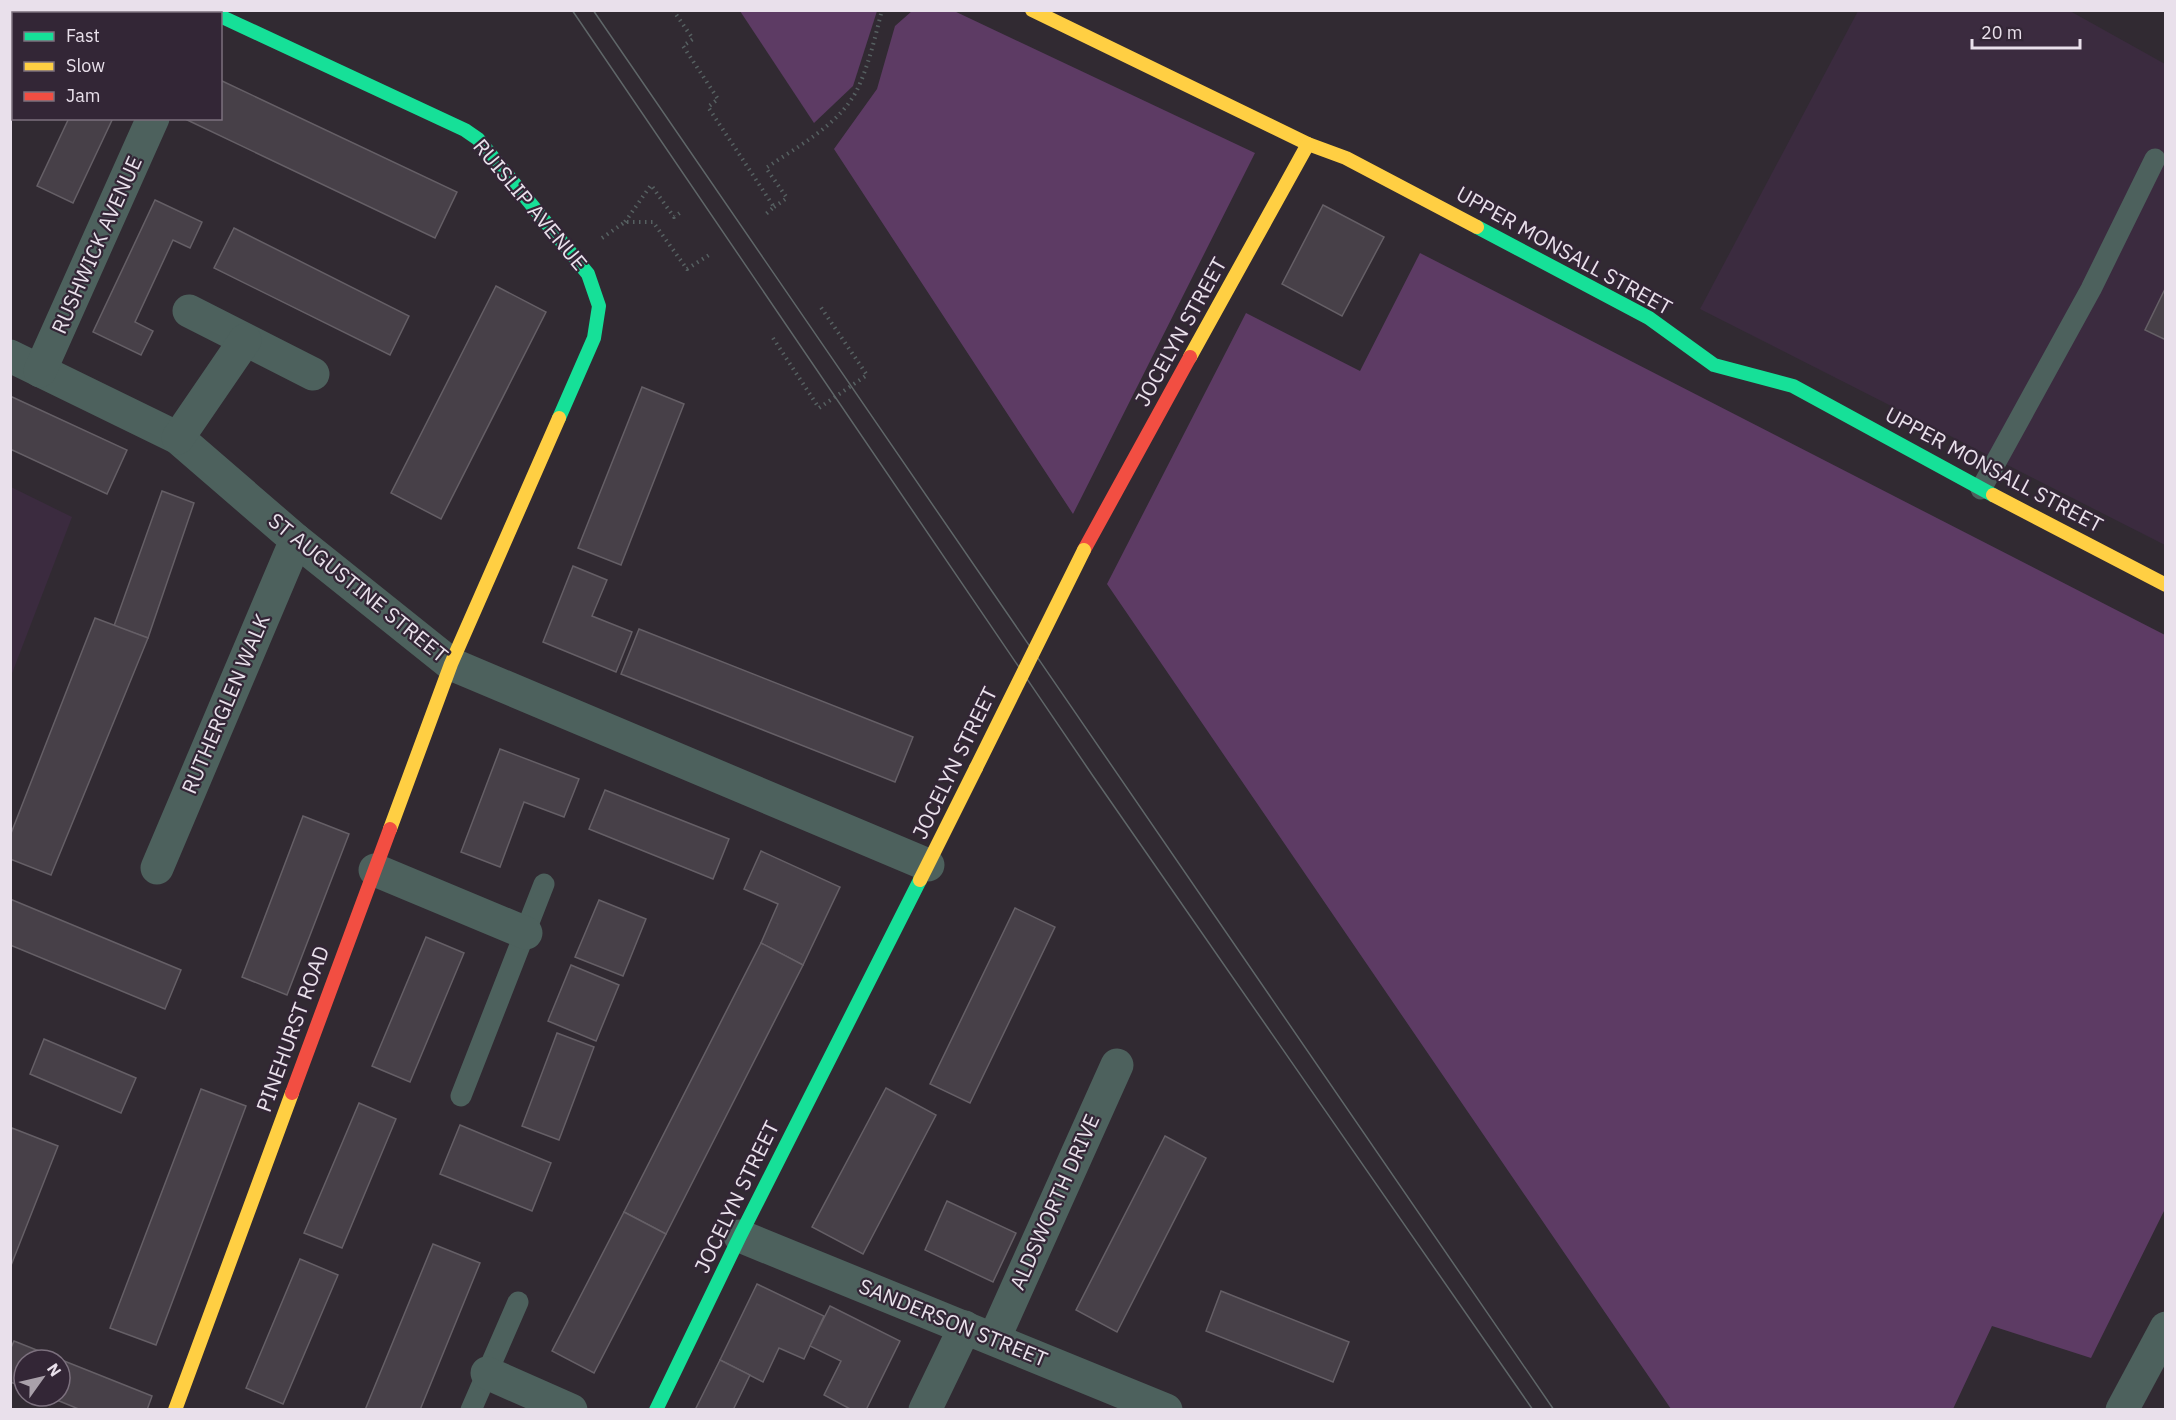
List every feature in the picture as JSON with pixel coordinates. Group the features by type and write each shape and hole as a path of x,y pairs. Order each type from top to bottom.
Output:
{"street":[{"name":"UPPER MONSALL STREET","path":"1032,10 1308,144 1346,158 1649,318 1714,365 1793,386 1981,489 2166,585"},
{"name":"RUISLIP AVENUE","path":"222,17 465,130 491,153 588,274 595,290 599,306 594,338 451,664"},
{"name":"RUSHWICK AVENUE","path":"40,371 152,120"},
{"name":"JOCELYN STREET","path":"656,1410 740,1236 1084,550 1308,144"},
{"path":"189,311 313,374"},
{"path":"178,438 245,340"},
{"name":"ST AUGUSTINE STREET","path":"10,356 178,438 296,540 451,664 928,865"},
{"name":"RUTHERGLEN WALK","path":"157,868 296,540"},
{"name":"PINEHURST ROAD","path":"175,1410 451,664"},
{"path":"375,870 526,933"},
{"name":"ALDSWORTH DRIVE","path":"925,1410 979,1333 1117,1065"},
{"name":"SANDERSON STREET","path":"740,1236 1166,1410"},
{"path":"2122,1410 2166,1328"},
{"path":"487,1373 572,1410"}],"lane":[{"path":"1981,489 2119,234 2155,159"},
{"path":"461,1096 544,884"},
{"path":"471,1410 518,1302"}],"path":[{"path":"673,10 693,39 683,46 718,99 708,107 774,207"},
{"path":"766,214 787,198 766,168 828,124 849,101 868,63 882,10"},
{"path":"574,257 625,222 651,185 674,217 681,212"},
{"path":"625,222 653,222 687,269 709,255"},
{"path":"773,338 819,408 837,397 867,375 820,306"}],"shaded area":[{"path":"952,10 1255,153 1073,514 834,149 877,89 895,26 912,11"},
{"path":"740,11 877,11 853,86 814,123"},
{"path":"1858,11 2070,11 2165,64 2165,545 1700,309"},
{"path":"1420,253 2165,635 2165,1209 2091,1358 1992,1326 1953,1409 1671,1409 1107,584 1246,313 1360,371"},
{"path":"11,487 72,517 11,676"}],"building":[{"path":"120,10 165,10 164,12 120,12"},
{"path":"222,81 457,192 435,238 187,120 222,120"},
{"path":"68,120 112,120 73,203 37,186"},
{"path":"155,200 202,222 190,248 173,240 135,322 153,331 141,355 93,332"},
{"path":"1323,205 1384,237 1342,316 1282,284"},
{"path":"234,228 409,316 390,355 214,268"},
{"path":"496,286 546,312 441,519 391,493"},
{"path":"2166,289 2166,340 2145,330"},
{"path":"642,387 684,404 621,565 578,548"},
{"path":"10,396 127,450 107,494 10,449"},
{"path":"162,491 194,503 148,638 114,626"},
{"path":"573,566 607,580 592,616 632,632 616,672 543,642"},
{"path":"95,618 148,638 51,875 10,859 10,836"},
{"path":"639,629 913,737 895,782 621,674"},
{"path":"500,749 579,779 564,817 524,802 500,867 461,852"},
{"path":"605,790 729,839 713,879 589,829"},
{"path":"303,816 349,834 287,995 242,977"},
{"path":"761,851 840,887 803,965 761,943 778,904 744,889"},
{"path":"10,899 181,970 165,1009 10,945"},
{"path":"599,900 646,919 623,976 575,957"},
{"path":"1015,908 1055,927 970,1103 930,1084"},
{"path":"426,937 464,953 410,1082 372,1066"},
{"path":"761,943 803,965 666,1234 624,1212"},
{"path":"571,965 619,985 596,1041 548,1021"},
{"path":"557,1033 594,1047 559,1140 522,1126"},
{"path":"44,1039 136,1078 121,1113 30,1074"},
{"path":"886,1088 936,1115 863,1254 812,1227"},
{"path":"201,1089 246,1106 156,1345 110,1328"},
{"path":"359,1103 396,1119 342,1248 304,1233"},
{"path":"460,1125 551,1163 532,1211 440,1174"},
{"path":"12,1128 58,1146 10,1268 10,1133"},
{"path":"1165,1136 1206,1158 1117,1332 1076,1310"},
{"path":"947,1201 1016,1233 993,1282 925,1250"},
{"path":"624,1212 666,1234 594,1373 552,1351"},
{"path":"433,1244 480,1263 420,1410 365,1410"},
{"path":"300,1259 338,1275 283,1404 246,1388"},
{"path":"757,1284 824,1316 804,1359 779,1348 763,1382 720,1360"},
{"path":"1221,1291 1349,1342 1333,1382 1206,1331"},
{"path":"830,1306 900,1341 866,1410 852,1410 824,1395 841,1361 810,1346"},
{"path":"14,1341 32,1348 12,1348 12,1383 10,1382 10,1350"},
{"path":"720,1360 750,1375 733,1410 695,1410"},
{"path":"72,1364 152,1396 147,1410 81,1410 72,1406"}],"tram line":[{"path":"572,10 1093,776 1533,1410"},
{"path":"593,10 1554,1410"}],"traffic: fast":[{"path":"222,17 465,130 478,139 588,274 599,306 594,338 559,418"},
{"path":"1477,227 1649,318 1714,365 1793,386 1993,495"},
{"path":"656,1410 740,1236 920,880"}],"traffic: slow":[{"path":"1032,10 1308,144 1346,158 1477,227"},
{"path":"1190,357 1308,144"},
{"path":"390,829 451,664 559,418"},
{"path":"1993,495 2166,585"},
{"path":"976,768 1084,550"},
{"path":"920,880 976,768"},
{"path":"175,1410 292,1093"}],"traffic: jam":[{"path":"1084,550 1190,357"},
{"path":"292,1093 390,829"}]}
